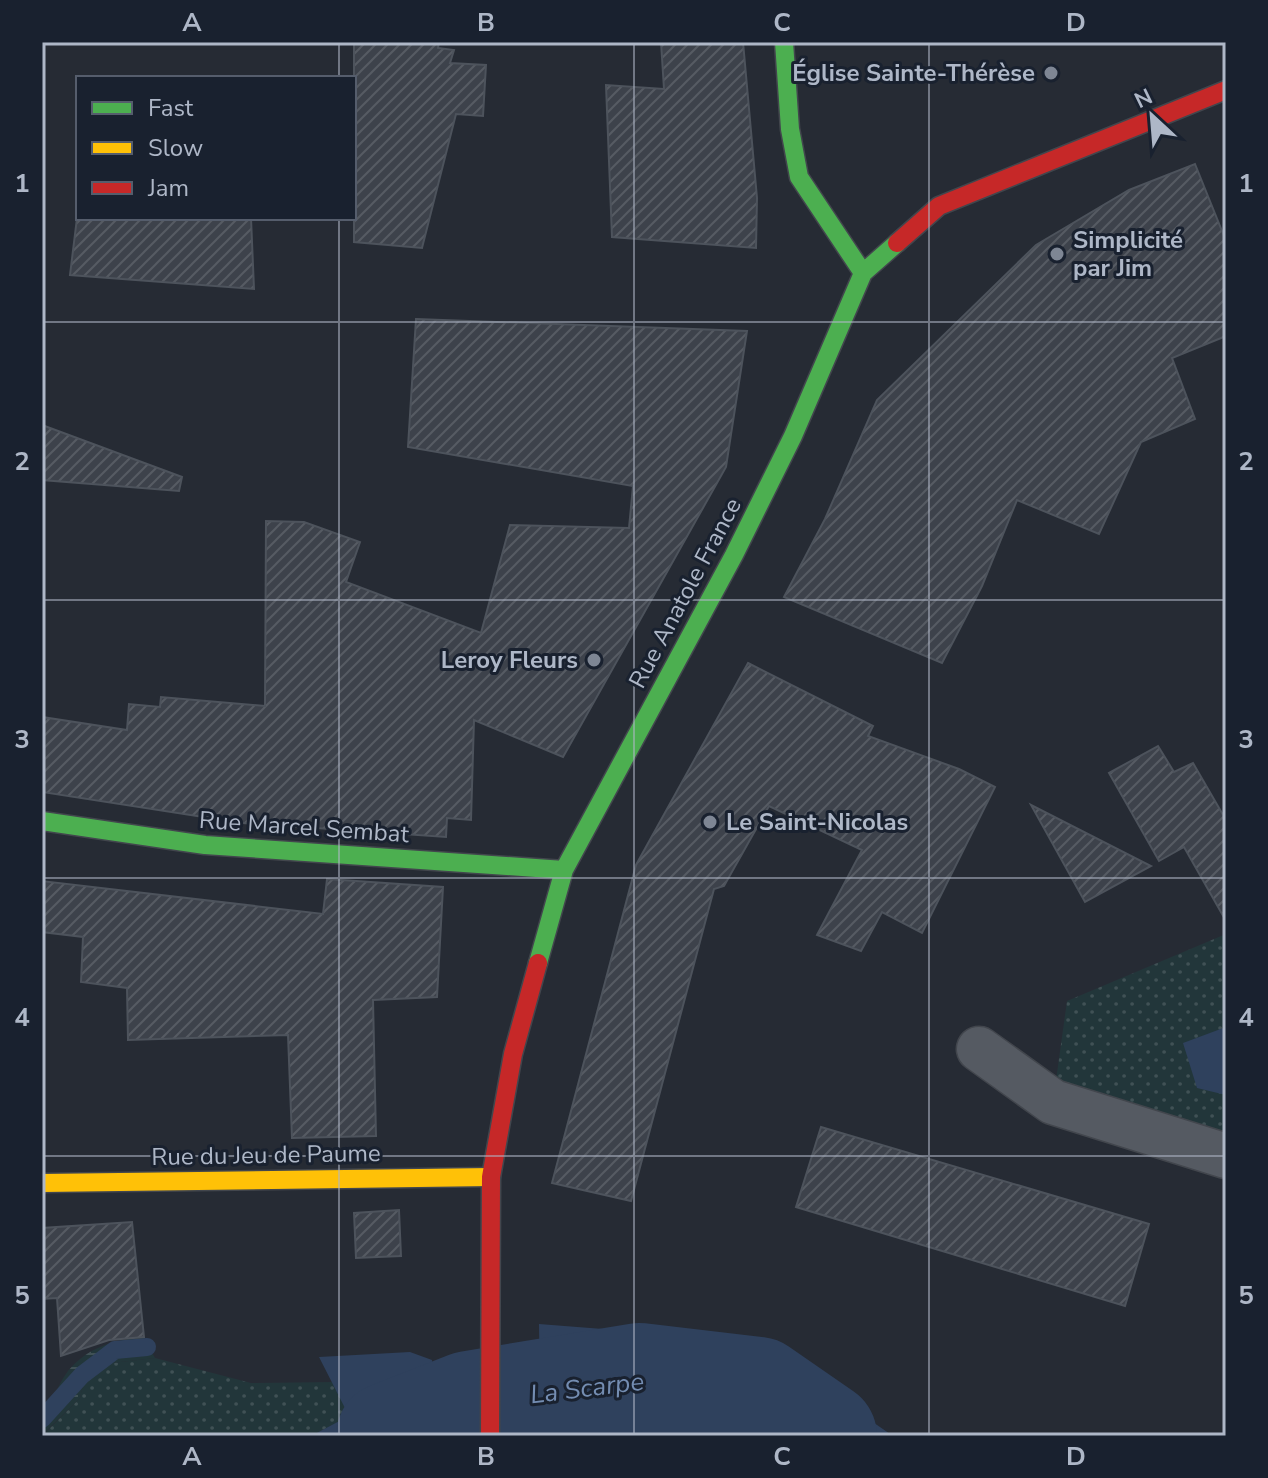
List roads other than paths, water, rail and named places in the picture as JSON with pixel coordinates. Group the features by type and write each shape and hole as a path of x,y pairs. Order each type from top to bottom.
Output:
{"main road":[{"path":"784,42 790,129 799,177 863,273"},
{"name":"Rue Anatole France","path":"490,1436 491,1177 513,1054 564,870 734,555 793,436 863,273 939,206 1226,90"},
{"name":"Rue Marcel Sembat","path":"42,821 205,845 564,870"},
{"name":"Rue du Jeu de Paume","path":"42,1183 491,1177"}],"street":[{"path":"979,1049 1053,1102 1226,1156"}],"water":[{"path":"1226,1027 1226,1095 1197,1088 1183,1043"},
{"path":"539,1324 731,1339 777,1356 893,1436 535,1436 540,1393"},
{"path":"410,1352 432,1360 430,1436 311,1436 349,1416 319,1357"}],"waterway":[{"path":"42,1419 82,1375 115,1350 147,1347"},
{"name":"La Scarpe","path":"390,1436 469,1405 639,1377 758,1391 823,1436"}],"place":[{"name":"Église Sainte-Thérèse","path":"1051,73"},
{"name":"Simplicité par Jim","path":"1057,254"},
{"name":"Leroy Fleurs","path":"594,660"},
{"name":"Le Saint-Nicolas","path":"710,822"}]}
